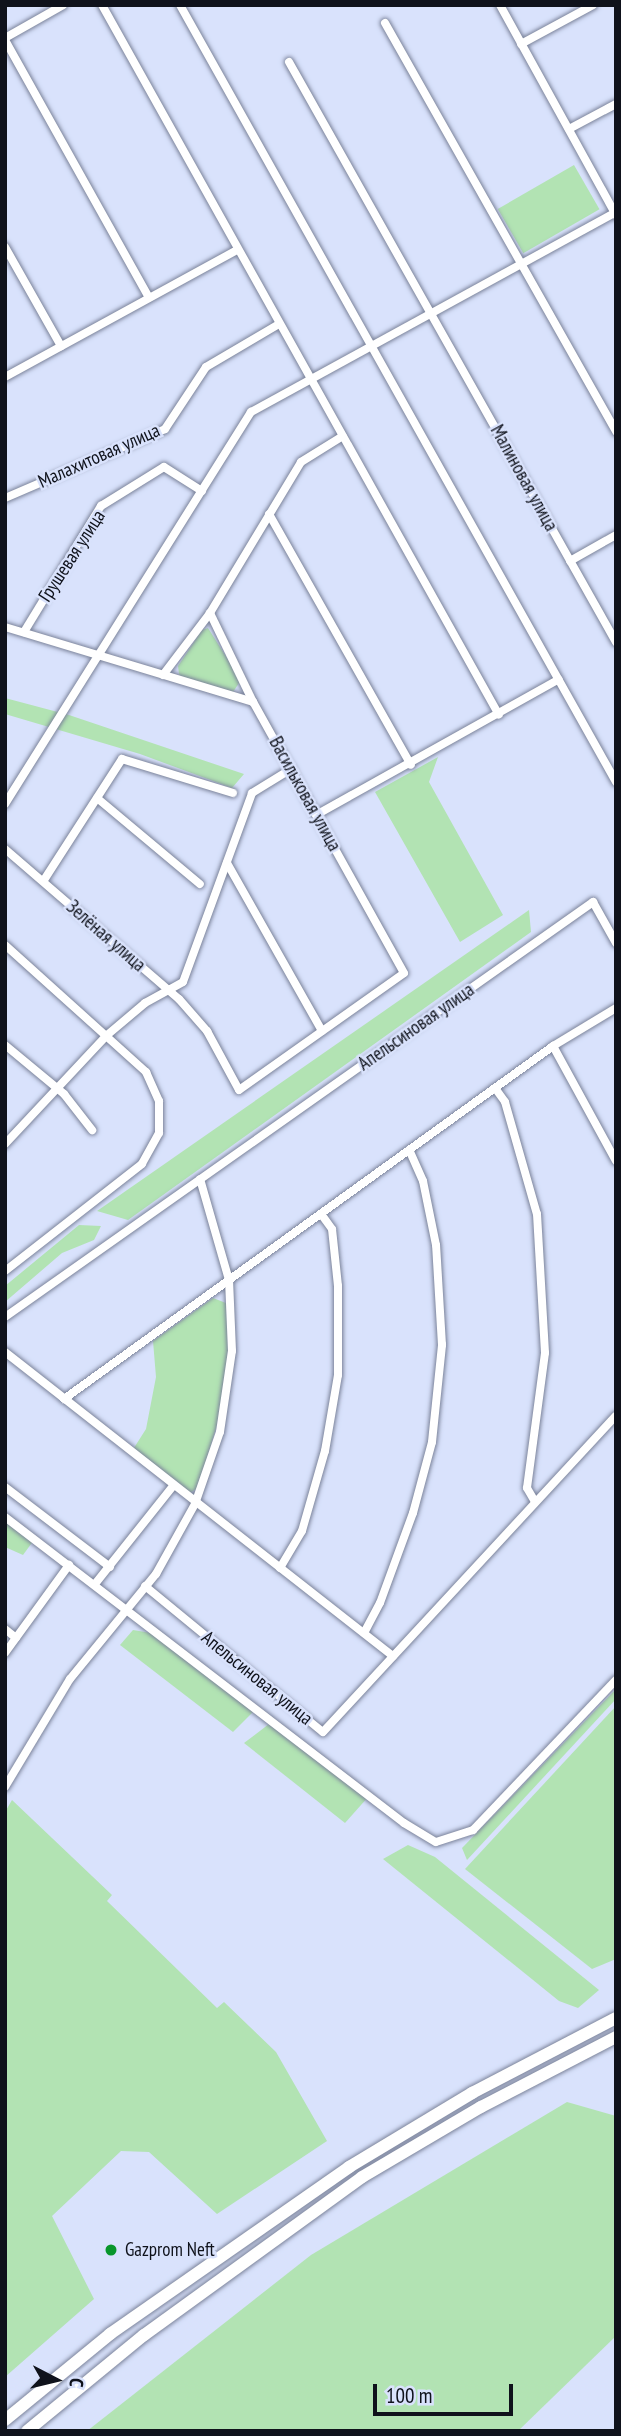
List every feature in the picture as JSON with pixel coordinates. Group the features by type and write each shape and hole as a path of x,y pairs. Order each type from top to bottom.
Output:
{"main road":[{"path":"5,2420 110,2334 349,2167 472,2093 616,2018"},
{"path":"27,2431 155,2327 362,2177 481,2107 616,2037"}],"street":[{"path":"63,5 5,39 149,298"},
{"path":"102,5 499,715"},
{"path":"180,5 616,782"},
{"path":"5,804 101,655 251,412 615,213 500,5"},
{"path":"521,44 593,5"},
{"path":"385,23 524,263 616,432"},
{"name":"Малиновая улица","path":"289,62 616,642"},
{"path":"569,130 616,104"},
{"path":"5,247 61,346"},
{"path":"5,377 237,250"},
{"name":"Малахитовая улица","path":"5,498 165,429 206,367 279,324"},
{"path":"163,675 210,613 300,462 343,436"},
{"name":"Грушевая улица","path":"24,632 101,506 164,467 202,491"},
{"path":"269,514 411,765"},
{"path":"569,561 616,535"},
{"name":"Васильковая улица","path":"210,613 253,702 404,973 321,1031"},
{"path":"5,627 253,702"},
{"path":"316,815 411,765 559,679"},
{"path":"44,880 122,759 233,793"},
{"path":"5,1144 106,1036 145,1003 183,982 252,793 291,769"},
{"path":"97,799 200,884"},
{"name":"Зелёная улица","path":"5,849 169,991"},
{"path":"169,991 207,1031 239,1090 321,1031 227,863"},
{"name":"Апельсиновая улица","path":"5,1317 593,902 616,943"},
{"path":"5,946 146,1072 159,1101 159,1133 142,1164 5,1271"},
{"path":"64,1399 553,1046 616,1008"},
{"path":"5,1045 56,1089 92,1130"},
{"path":"553,1046 616,1161"},
{"path":"495,1088 505,1102 537,1214 545,1353 527,1488 534,1500"},
{"path":"364,1633 380,1603 413,1513 432,1442 442,1345 436,1245 423,1181 409,1150"},
{"path":"5,1787 70,1679 145,1586 195,1504 220,1432 233,1352 229,1280 200,1179"},
{"path":"279,1568 302,1531 326,1451 338,1375 338,1286 332,1229 321,1214"},
{"path":"5,1352 195,1504 393,1656"},
{"name":"Апельсиновая улица","path":"145,1586 323,1732 534,1500 616,1416"},
{"path":"95,1584 173,1486"},
{"path":"5,1488 110,1567"},
{"path":"5,1517 95,1584 125,1612 436,1842 473,1830 616,1680"},
{"path":"5,1653 69,1565"},
{"path":"5,1629 16,1638"}],"green space":[{"path":"574,165 600,209 523,253 498,209"},
{"path":"208,628 241,680 233,692 182,679 179,674 178,666 202,630"},
{"path":"5,698 69,715 244,774 232,788 140,754 5,714"},
{"path":"438,757 429,782 503,915 460,942 375,792"},
{"path":"529,910 531,932 128,1220 97,1211"},
{"path":"79,1225 101,1226 94,1240 62,1253 5,1302 5,1286"},
{"path":"213,1298 226,1303 229,1342 222,1408 198,1488 188,1494 132,1451 146,1429 156,1377 153,1341"},
{"path":"5,1522 34,1540 23,1555 5,1547"},
{"path":"133,1630 157,1634 253,1712 233,1732 120,1645"},
{"path":"616,1689 616,1699 467,1860 462,1848"},
{"path":"616,1706 616,1959 592,1969 465,1869"},
{"path":"269,1724 369,1796 345,1823 244,1743"},
{"path":"12,1800 112,1895 107,1901 217,2008 224,2002 276,2052 327,2141 217,2214 149,2152 121,2151 52,2216 94,2299 5,2377 5,1812"},
{"path":"408,1845 435,1857 599,1990 578,2008 559,2001 383,1859"},
{"path":"567,2102 616,2116 616,2336 518,2431 87,2431 311,2255"}],"place":[{"name":"Gazprom Neft","path":"111,2250"}]}
